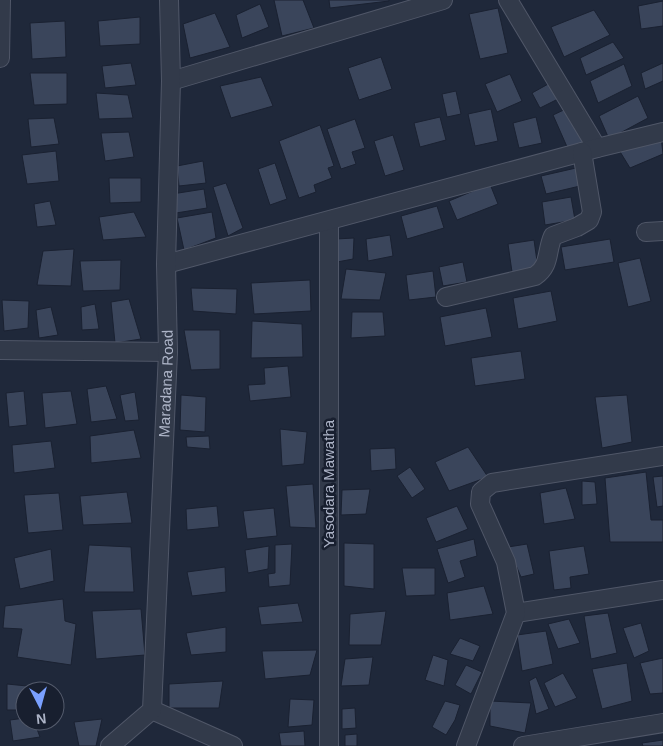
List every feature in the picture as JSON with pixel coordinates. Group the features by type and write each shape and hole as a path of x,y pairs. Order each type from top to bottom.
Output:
{"street":[{"path":"0,58 1,0"},
{"name":"Maradana Road","path":"152,710 168,352 166,264 171,81 169,0"},
{"path":"171,81 443,0"},
{"path":"446,297 535,276 543,271 548,260 549,244 553,236 577,227 589,220 592,212 590,150 508,0"},
{"path":"166,264 663,132"},
{"name":"Yasodara Mawatha","path":"329,221 330,746"},
{"path":"0,350 168,352"},
{"path":"466,746 516,613 506,562 480,504 481,492 492,483 663,456"},
{"path":"516,613 663,590"},
{"path":"110,746 152,710 233,746"},
{"path":"523,746 663,723"}],"building":[{"path":"274,0 303,0 314,28 282,36"},
{"path":"329,0 389,0 389,1 330,8"},
{"path":"663,1 663,26 641,29 638,6"},
{"path":"260,4 269,27 242,38 236,15"},
{"path":"498,8 508,53 480,59 469,14"},
{"path":"594,10 610,35 564,57 551,27"},
{"path":"215,13 230,47 190,58 183,24"},
{"path":"140,17 140,44 100,46 98,21"},
{"path":"65,21 66,57 32,59 30,23"},
{"path":"613,42 624,58 586,75 580,58"},
{"path":"381,57 392,89 359,100 348,68"},
{"path":"131,63 136,85 105,88 102,66"},
{"path":"663,63 663,81 645,89 641,73"},
{"path":"624,64 632,86 598,103 590,81"},
{"path":"30,73 67,73 67,104 34,105"},
{"path":"510,74 522,101 497,112 485,84"},
{"path":"261,77 273,106 231,118 220,86"},
{"path":"550,83 558,99 540,108 532,93"},
{"path":"456,91 461,114 447,117 442,94"},
{"path":"96,93 128,95 133,118 99,119"},
{"path":"638,96 648,118 609,139 599,116"},
{"path":"568,108 584,142 568,149 553,115"},
{"path":"491,109 498,141 475,146 468,114"},
{"path":"440,117 446,140 420,147 414,123"},
{"path":"536,117 542,143 519,148 513,123"},
{"path":"54,118 59,144 31,147 28,119"},
{"path":"355,119 365,148 352,152 356,164 341,169 327,129"},
{"path":"320,125 334,166 328,168 332,178 314,185 316,192 299,198 279,141"},
{"path":"129,132 134,157 105,161 101,133"},
{"path":"393,135 404,170 385,176 374,141"},
{"path":"661,136 663,154 630,168 619,150"},
{"path":"56,151 59,181 27,184 22,155"},
{"path":"203,161 206,183 179,186 177,166"},
{"path":"275,163 287,199 270,205 258,169"},
{"path":"576,168 580,186 546,194 541,176"},
{"path":"109,178 141,178 141,202 110,203"},
{"path":"226,183 243,228 228,236 213,187"},
{"path":"490,184 498,204 457,220 449,201"},
{"path":"204,189 207,208 176,213 172,194"},
{"path":"571,197 575,220 545,225 542,202"},
{"path":"50,201 56,225 37,227 34,204"},
{"path":"437,206 444,228 407,239 401,216"},
{"path":"134,212 146,237 103,240 99,217"},
{"path":"212,212 216,238 184,250 177,218"},
{"path":"390,235 393,256 368,261 366,239"},
{"path":"354,238 353,259 337,262 336,239"},
{"path":"610,239 614,262 565,270 561,247"},
{"path":"534,240 538,268 512,272 508,244"},
{"path":"74,249 71,286 37,285 43,251"},
{"path":"640,258 651,301 628,307 618,263"},
{"path":"121,260 120,290 83,291 80,261"},
{"path":"463,262 467,282 443,286 439,267"},
{"path":"346,269 386,273 380,300 341,299"},
{"path":"433,271 436,297 409,300 406,275"},
{"path":"310,280 311,311 254,314 251,283"},
{"path":"191,288 237,289 236,314 193,311"},
{"path":"551,291 557,321 518,329 513,298"},
{"path":"129,299 141,339 115,343 111,302"},
{"path":"2,300 29,301 28,328 4,331"},
{"path":"95,304 99,329 82,330 81,307"},
{"path":"51,307 58,335 39,338 36,310"},
{"path":"486,308 492,337 445,346 440,317"},
{"path":"352,312 383,312 385,336 351,338"},
{"path":"252,321 302,324 303,357 251,358"},
{"path":"184,330 220,330 220,369 191,370"},
{"path":"521,351 525,379 475,386 471,358"},
{"path":"288,366 291,397 250,401 248,385 265,384 264,368"},
{"path":"106,386 117,419 91,422 87,389"},
{"path":"24,391 27,425 9,427 6,393"},
{"path":"71,391 77,424 45,428 42,393"},
{"path":"135,392 139,420 125,421 120,395"},
{"path":"181,395 206,397 205,432 180,430"},
{"path":"627,395 632,442 602,448 595,397"},
{"path":"280,429 307,432 304,464 282,466"},
{"path":"134,430 141,458 91,463 90,436"},
{"path":"209,436 210,449 187,447 186,437"},
{"path":"51,441 55,468 14,473 12,445"},
{"path":"468,447 488,477 449,491 435,462"},
{"path":"395,448 396,469 371,471 370,449"},
{"path":"410,467 425,489 412,498 397,476"},
{"path":"646,472 651,520 663,520 663,542 610,542 605,478"},
{"path":"663,476 663,506 657,507 653,477"},
{"path":"582,481 595,482 597,504 582,505"},
{"path":"313,484 316,528 290,527 286,486"},
{"path":"566,488 575,519 544,524 540,493"},
{"path":"370,489 366,514 341,515 342,490"},
{"path":"127,492 132,523 83,525 80,496"},
{"path":"59,493 63,530 28,533 24,495"},
{"path":"217,506 219,527 187,530 186,509"},
{"path":"457,506 468,529 436,542 426,518"},
{"path":"274,508 277,536 247,539 243,511"},
{"path":"474,539 477,556 460,561 465,577 448,583 437,549"},
{"path":"344,543 374,544 374,589 344,586"},
{"path":"292,544 290,585 269,587 268,574 275,573 275,545"},
{"path":"527,544 534,574 521,577 508,547"},
{"path":"89,545 131,547 134,592 84,592"},
{"path":"269,546 268,569 248,573 245,550"},
{"path":"584,546 589,574 570,577 571,588 554,590 549,551"},
{"path":"51,549 54,581 20,589 14,558"},
{"path":"225,567 226,592 192,596 187,572"},
{"path":"402,568 435,568 435,595 406,596"},
{"path":"484,586 493,614 450,620 447,593"},
{"path":"63,599 65,621 76,624 71,665 17,657 22,629 3,628 5,606"},
{"path":"298,603 303,622 261,625 258,607"},
{"path":"141,609 145,655 96,659 92,611"},
{"path":"386,611 381,645 349,645 350,614"},
{"path":"608,613 617,653 591,659 584,616"},
{"path":"569,619 580,643 558,649 548,624"},
{"path":"641,623 649,651 634,658 623,628"},
{"path":"226,627 226,652 191,655 186,633"},
{"path":"546,631 553,664 522,671 517,635"},
{"path":"460,638 480,646 473,661 450,654"},
{"path":"317,650 310,675 265,679 262,651"},
{"path":"433,655 448,660 444,686 425,680"},
{"path":"373,657 369,685 341,686 345,659"},
{"path":"663,658 663,693 650,694 640,663"},
{"path":"627,663 632,701 602,709 592,669"},
{"path":"466,665 482,672 471,694 455,685"},
{"path":"563,673 577,698 555,707 544,683"},
{"path":"536,677 549,709 536,714 529,681"},
{"path":"223,681 219,708 169,708 169,684"},
{"path":"7,684 15,685 15,710 7,710"},
{"path":"290,699 314,700 312,725 288,727"},
{"path":"445,701 460,705 455,720 446,735 432,727"},
{"path":"490,701 531,703 525,733 490,726"},
{"path":"355,708 356,728 342,729 342,709"},
{"path":"15,719 15,731 38,731 40,737 13,741 10,720"},
{"path":"102,719 96,746 79,746 74,722"},
{"path":"304,731 305,746 281,746 279,733"},
{"path":"357,734 357,746 345,746 345,735"},
{"path":"663,740 663,746 643,746 642,743"}]}
